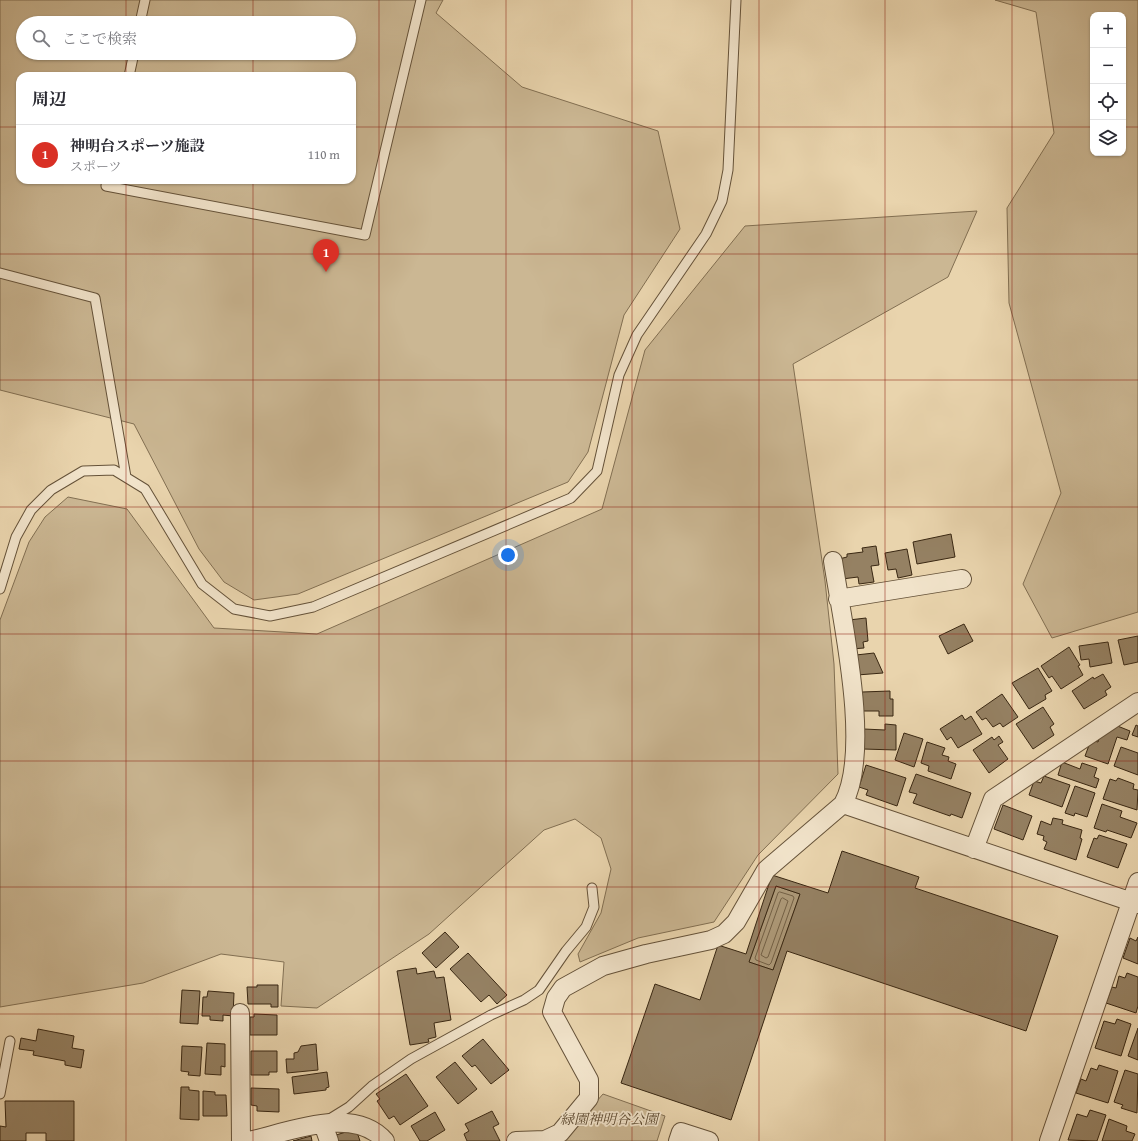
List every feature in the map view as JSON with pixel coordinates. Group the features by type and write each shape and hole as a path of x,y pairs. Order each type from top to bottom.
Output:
{"street":[{"path":"516,1141 545,1140 560,1133 589,1098 590,1080 552,1012 556,998 563,988 603,966 646,954 711,940 724,934 736,922 766,870 843,804 850,792 856,762 852,682 833,560"},
{"path":"838,599 962,579"},
{"path":"974,848 993,799 1138,702"},
{"path":"843,804 1135,903"},
{"path":"1049,1141 1135,903 1138,882"},
{"path":"240,1013 241,1141"},
{"path":"250,1141 323,1124 348,1123 368,1129 385,1141"},
{"path":"323,1124 329,1141"},
{"path":"678,1141 681,1132 709,1141"}],"lane":[{"path":"142,16 145,0"},
{"path":"106,184 106,186 365,235 420,0"},
{"path":"0,589 16,537 31,510 50,490 83,471 114,470 145,490 202,584 234,609 270,616 313,607 571,498 597,471 619,376 637,334 706,234 722,201 728,170 736,0"},
{"path":"130,72 132,60"},
{"path":"0,273 95,298 126,477"},
{"path":"323,1124 410,1059 491,1015 524,1000 539,990 566,951 586,927 594,907 592,888"},
{"path":"0,1094 10,1041"}],"green space":[{"path":"0,0 443,0 436,13 522,87 658,131 680,229 624,315 588,452 568,482 298,594 254,600 224,582 199,549 134,424 0,390"},
{"path":"995,0 1138,0 1138,612 1052,638 1023,584 1061,493 1009,303 1007,208 1054,133 1036,12"},
{"path":"977,211 948,277 793,364 825,581 834,664 838,774 758,855 714,922 638,938 580,962 578,954 601,913 611,869 601,838 575,819 544,830 429,934 317,1008 281,1006 284,962 221,954 143,983 0,1007 0,620 29,542 45,517 68,497 127,509 214,628 317,634 602,509 645,350 745,226"},
{"name":"緑園神明谷公園","path":"603,1094 665,1116 657,1141 562,1141"}],"water":[{"path":"776,886 800,894 773,970 749,962"}],"building":[{"path":"951,534 955,557 917,564 913,542"},
{"path":"876,546 879,565 871,566 874,582 859,584 858,577 842,579 839,559 847,557 847,554 863,552 862,548"},
{"path":"907,549 912,575 898,578 896,569 888,570 885,553"},
{"path":"866,618 868,641 863,642 864,648 851,649 849,620"},
{"path":"964,624 973,641 948,654 939,636"},
{"path":"1138,636 1138,662 1124,665 1118,640"},
{"path":"1108,642 1112,663 1090,667 1089,659 1081,660 1079,646"},
{"path":"1069,647 1080,665 1078,666 1083,675 1061,689 1052,676 1049,678 1041,666"},
{"path":"874,653 883,673 857,675 856,655"},
{"path":"1038,668 1052,691 1045,695 1046,699 1029,709 1012,683"},
{"path":"1103,674 1111,687 1105,691 1107,695 1084,709 1072,691 1093,677 1094,679"},
{"path":"890,691 890,699 893,699 893,716 879,716 879,711 862,711 862,692"},
{"path":"1002,694 1018,717 1003,727 1000,723 993,727 986,718 982,720 976,712"},
{"path":"1043,707 1054,724 1050,727 1054,735 1033,749 1016,724"},
{"path":"962,715 965,720 971,716 982,734 958,748 951,737 947,740 940,729"},
{"path":"885,724 896,725 896,750 863,749 864,729 885,730"},
{"path":"1115,725 1130,731 1127,740 1117,737 1108,764 1085,756 1091,740 1098,742 1102,729"},
{"path":"1136,725 1138,726 1138,737 1132,735"},
{"path":"904,733 923,739 914,767 895,760"},
{"path":"999,736 1003,742 998,745 1008,759 989,773 973,750 992,737 994,740"},
{"path":"927,742 945,748 942,755 949,757 948,761 956,764 951,779 928,771 929,766 921,763"},
{"path":"1121,747 1138,753 1138,775 1114,766"},
{"path":"1062,762 1080,769 1082,763 1097,768 1094,777 1099,779 1096,788 1058,775"},
{"path":"866,765 906,778 897,806 866,795 868,790 859,787"},
{"path":"916,774 971,793 962,818 951,814 950,816 913,803 917,794 909,792"},
{"path":"1044,776 1070,785 1062,807 1029,795 1034,781 1041,783"},
{"path":"1118,778 1134,784 1133,789 1138,790 1137,810 1103,799 1110,779 1116,781"},
{"path":"1075,786 1095,793 1087,817 1075,813 1074,816 1065,813"},
{"path":"1102,804 1122,811 1120,817 1137,823 1131,838 1107,830 1106,832 1094,828"},
{"path":"1003,805 1032,816 1023,840 994,829"},
{"path":"1053,818 1063,820 1062,824 1082,830 1080,838 1082,839 1076,860 1044,849 1047,842 1043,840 1044,836 1037,834 1041,821 1051,825"},
{"path":"1099,835 1127,844 1118,868 1087,857 1094,838 1097,839"},
{"path":"842,851 919,877 915,888 1058,936 1026,1031 787,951 731,1120 621,1083 655,984 700,1000 718,945 746,954 772,875 828,893","holes":["776,886 800,894 773,970 749,962"]},
{"path":"445,932 459,947 436,968 422,953"},
{"path":"1138,937 1138,964 1123,958 1130,938 1136,941"},
{"path":"468,953 507,995 497,1004 489,995 481,1002 450,969"},
{"path":"416,968 417,974 434,971 436,978 444,977 451,1020 434,1023 436,1037 428,1039 429,1042 410,1045 397,971"},
{"path":"1127,973 1138,977 1138,1006 1136,1013 1106,1003 1112,987 1116,988 1119,976 1125,978"},
{"path":"257,985 278,985 278,1007 271,1007 271,1004 248,1004 247,987 257,987"},
{"path":"182,990 200,991 198,1024 180,1023"},
{"path":"208,991 234,993 233,1016 223,1015 223,1021 210,1020 210,1016 202,1016 203,997 207,997"},
{"path":"254,1014 277,1015 277,1035 250,1035 250,1017 254,1017"},
{"path":"1117,1019 1131,1024 1121,1056 1095,1048 1104,1021 1115,1024"},
{"path":"1138,1028 1138,1060 1128,1056"},
{"path":"38,1029 74,1036 72,1048 84,1050 81,1068 65,1065 65,1061 33,1055 34,1051 19,1049 21,1038 36,1041"},
{"path":"483,1039 509,1070 491,1084 475,1065 472,1067 462,1056"},
{"path":"207,1043 225,1044 225,1067 221,1066 221,1075 205,1074"},
{"path":"316,1044 318,1070 287,1073 286,1059 294,1059 294,1053 298,1052 301,1046"},
{"path":"182,1046 202,1047 200,1076 188,1075 189,1072 181,1071"},
{"path":"251,1051 277,1051 277,1072 269,1072 269,1075 251,1075"},
{"path":"455,1062 477,1089 458,1104 436,1077"},
{"path":"1099,1065 1118,1071 1108,1103 1076,1093 1081,1079 1086,1081 1091,1068 1097,1070"},
{"path":"1125,1070 1138,1074 1137,1113 1121,1108 1123,1105 1114,1102"},
{"path":"327,1072 329,1087 326,1088 326,1090 294,1094 292,1077"},
{"path":"406,1074 428,1106 400,1125 394,1116 389,1119 377,1101 380,1099 376,1094"},
{"path":"181,1087 189,1087 189,1090 199,1091 199,1120 180,1119"},
{"path":"251,1088 279,1089 279,1112 257,1111 257,1106 251,1105"},
{"path":"203,1091 215,1092 215,1095 226,1095 227,1116 203,1116"},
{"path":"5,1101 74,1101 74,1141 46,1141 46,1133 26,1133 26,1141 0,1141 0,1126 6,1127"},
{"path":"1090,1110 1106,1115 1097,1141 1068,1140 1077,1114 1087,1117"},
{"path":"492,1111 499,1124 493,1127 500,1141 467,1141 464,1134 469,1131 465,1124"},
{"path":"435,1112 445,1130 427,1141 420,1141 411,1126"},
{"path":"1109,1119 1127,1126 1126,1131 1135,1134 1132,1141 1102,1141"},
{"path":"356,1129 360,1141 338,1141 336,1135"},
{"path":"311,1136 312,1141 293,1141"}],"place":[{"name":"神明台スポーツ施設","path":"326,272"}]}
